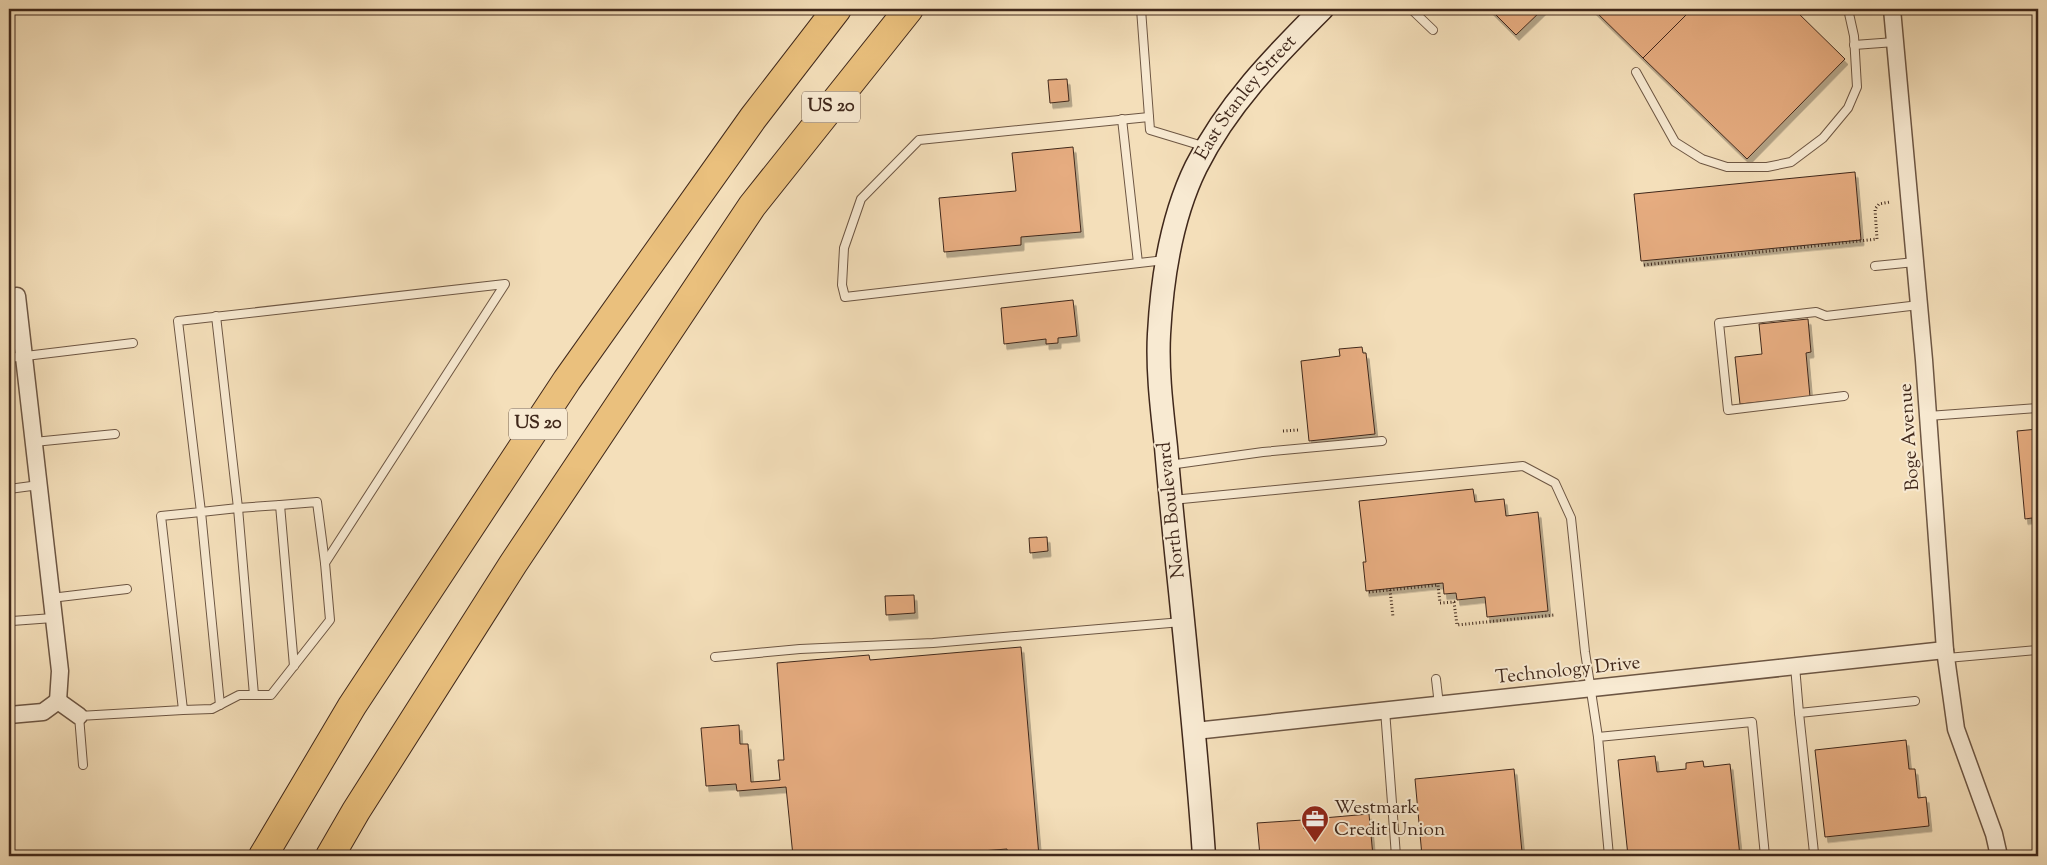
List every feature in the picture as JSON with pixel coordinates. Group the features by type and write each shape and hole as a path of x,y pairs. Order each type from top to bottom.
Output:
{"highway":[{"name":"US 20","path":"263,856 352,706 567,380 753,118 837,9"},
{"name":"US 20","path":"330,856 356,811 513,564 752,206 909,9"}],"street":[{"name":"Boge Avenue","path":"1892,9 1919,305 1946,654 1956,729 1994,834 1999,856"},
{"name":"East Stanley Street","path":"1196,168 1227,114 1264,68 1318,10"},
{"name":"North Boulevard","path":"1196,168 1178,215 1167,260 1159,335 1170,501 1195,731 1204,856"},
{"path":"9,716 43,712 58,701 60,671 34,442 16,357 17,296"},
{"name":"Technology Drive","path":"1195,731 1795,666 1946,654"},
{"path":"58,701 78,716"}],"lane":[{"path":"1141,9 1150,130 1208,147"},
{"path":"1410,9 1433,30"},
{"path":"1636,72 1675,142 1702,159 1727,167 1767,166 1791,162 1823,138 1848,108 1857,87 1854,45 1848,9"},
{"path":"1854,45 1895,42"},
{"path":"1149,116 919,140 861,199 844,248 842,285 844,298 1167,260"},
{"path":"1122,119 1138,263"},
{"path":"1875,266 1915,262"},
{"path":"220,705 202,512 178,321 505,284 326,562"},
{"path":"1844,396 1728,410 1719,323 1816,312 1826,316 1919,305"},
{"path":"216,316 238,508 254,695"},
{"path":"16,357 133,343"},
{"path":"1928,416 2038,408"},
{"path":"34,442 115,434"},
{"path":"1167,465 1263,452 1382,441"},
{"path":"1170,501 1523,466 1555,483 1571,518 1585,652 1598,737 1609,856"},
{"path":"9,489 39,486"},
{"path":"83,765 78,716 212,709 239,695 271,695 330,620 326,562 317,502 161,516 183,710"},
{"path":"280,505 294,666"},
{"path":"51,598 127,588"},
{"path":"12,621 54,618"},
{"path":"715,657 800,648 933,642 1183,622"},
{"path":"1946,654 2038,650"},
{"path":"1795,666 1814,853"},
{"path":"1436,678 1439,704"},
{"path":"1799,713 1915,701"},
{"path":"1385,710 1396,856"},
{"path":"1598,737 1752,722 1764,856"}],"path":[{"path":"1644,265 1877,239 1875,209 1879,204 1890,202"},
{"path":"1283,431 1299,430"},
{"path":"1369,592 1438,585 1440,603 1454,602 1457,625 1554,615"},
{"path":"1390,590 1393,617"}],"building":[{"path":"1490,9 1543,9 1516,35"},
{"path":"1593,9 1692,9 1643,58"},
{"path":"1692,9 1794,9 1845,59 1747,159 1643,58"},
{"path":"1067,79 1069,101 1050,103 1048,80"},
{"path":"1073,147 1081,232 1021,237 1021,245 944,252 939,198 1016,191 1012,153"},
{"path":"1855,172 1861,240 1641,261 1634,194"},
{"path":"1073,300 1077,336 1058,338 1058,343 1046,344 1046,339 1004,344 1001,308"},
{"path":"1808,319 1811,352 1806,353 1810,397 1740,404 1735,357 1762,354 1759,324"},
{"path":"1362,347 1363,353 1366,353 1375,434 1309,441 1301,361 1340,356 1339,349"},
{"path":"2038,429 2038,561 2036,561 2032,518 2025,519 2017,431"},
{"path":"1473,489 1475,502 1504,499 1506,516 1538,512 1548,611 1487,617 1485,597 1457,600 1456,593 1444,594 1443,583 1366,591 1363,562 1366,562 1359,501"},
{"path":"1047,537 1048,551 1030,553 1029,538"},
{"path":"914,595 915,613 886,615 885,596"},
{"path":"1021,647 1039,856 1008,856 1007,849 918,856 793,856 786,787 737,791 736,784 706,786 701,728 739,725 740,744 748,744 751,782 780,780 778,760 784,760 777,663 869,655 870,660"},
{"path":"1906,740 1909,769 1915,769 1918,798 1926,797 1929,826 1825,837 1815,750"},
{"path":"1655,756 1657,772 1686,769 1686,763 1703,761 1704,767 1730,764 1740,856 1628,856 1618,760"},
{"path":"1514,769 1522,852 1511,853 1511,856 1422,856 1415,779"},
{"name":"Westmark Credit Union","path":"1369,814 1373,856 1260,856 1257,823 1303,820 1304,829 1324,827 1323,818"}],"place":[{"name":"Westmark Credit Union","path":"1315,843"}]}
